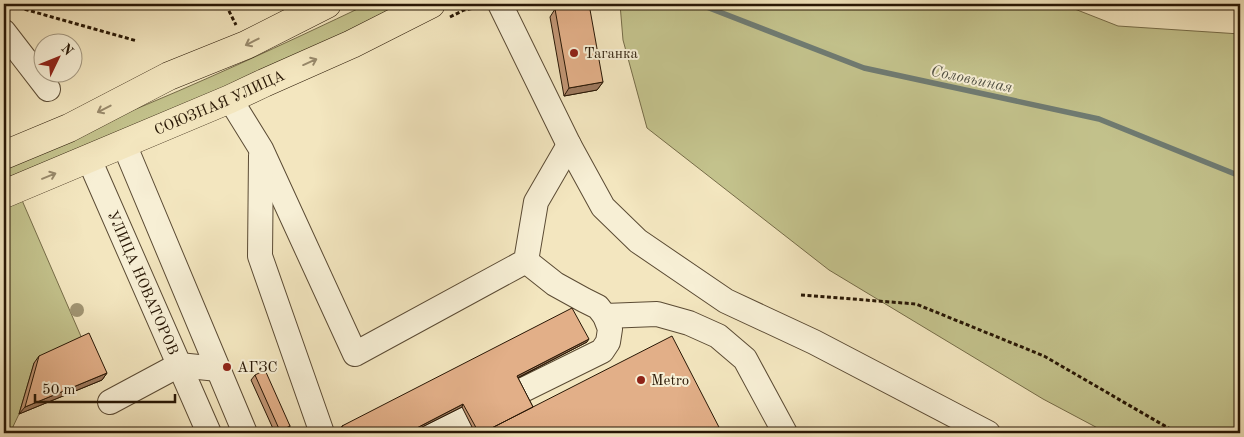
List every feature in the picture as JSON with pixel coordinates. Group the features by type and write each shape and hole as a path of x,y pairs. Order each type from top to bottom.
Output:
{"main road":[{"path":"4,155 68,128 169,76 246,45 300,10 326,4"},
{"name":"СОЮЗНАЯ УЛИЦА","path":"4,194 230,99 352,44 431,4"}],"street":[{"path":"500,4 569,145 603,207 638,241 726,301 814,342 988,433"},
{"path":"4,32 48,89"},
{"path":"230,99 261,149 355,354 526,261"},
{"path":"124,144 245,433"},
{"path":"526,261 536,202 569,145"},
{"path":"261,149 260,256 322,433"},
{"name":"УЛИЦА НОВАТОРОВ","path":"89,159 209,433"},
{"path":"521,390 602,351 608,342 610,329 605,316 598,307 555,284 526,261"},
{"path":"605,316 657,314 689,323 718,336 745,359 785,433"},
{"path":"110,402 179,365 218,369"},
{"path":"428,433 466,416"}],"path":[{"path":"6,4 137,41"},
{"path":"801,295 916,304 1044,356 1178,433"}],"shaded area":[{"path":"368,4 405,4 276,65 4,179 4,162 178,91"},
{"path":"620,4 1062,4 1118,26 1240,34 1240,433 1107,433 1043,399 829,270 647,128 623,40"},
{"path":"21,198 83,341 34,363 19,414 10,433 4,429 4,205"}],"building":[{"name":"Таганка","path":"589,4 603,82 569,88 555,9"},
{"path":"572,308 589,339 517,376 533,407 482,433 479,433 463,404 407,433 346,433 342,426"},
{"path":"89,333 107,373 25,407 39,356"},
{"name":"Metro","path":"672,336 722,433 482,433"},
{"path":"265,370 290,426 280,431 255,375"}],"waterway":[{"name":"Соловьиная","path":"699,4 864,68 1099,119 1240,176"}],"place":[{"name":"Таганка","path":"574,53"},
{"name":"АГЗС","path":"227,367"},
{"name":"Metro","path":"641,380"}]}
